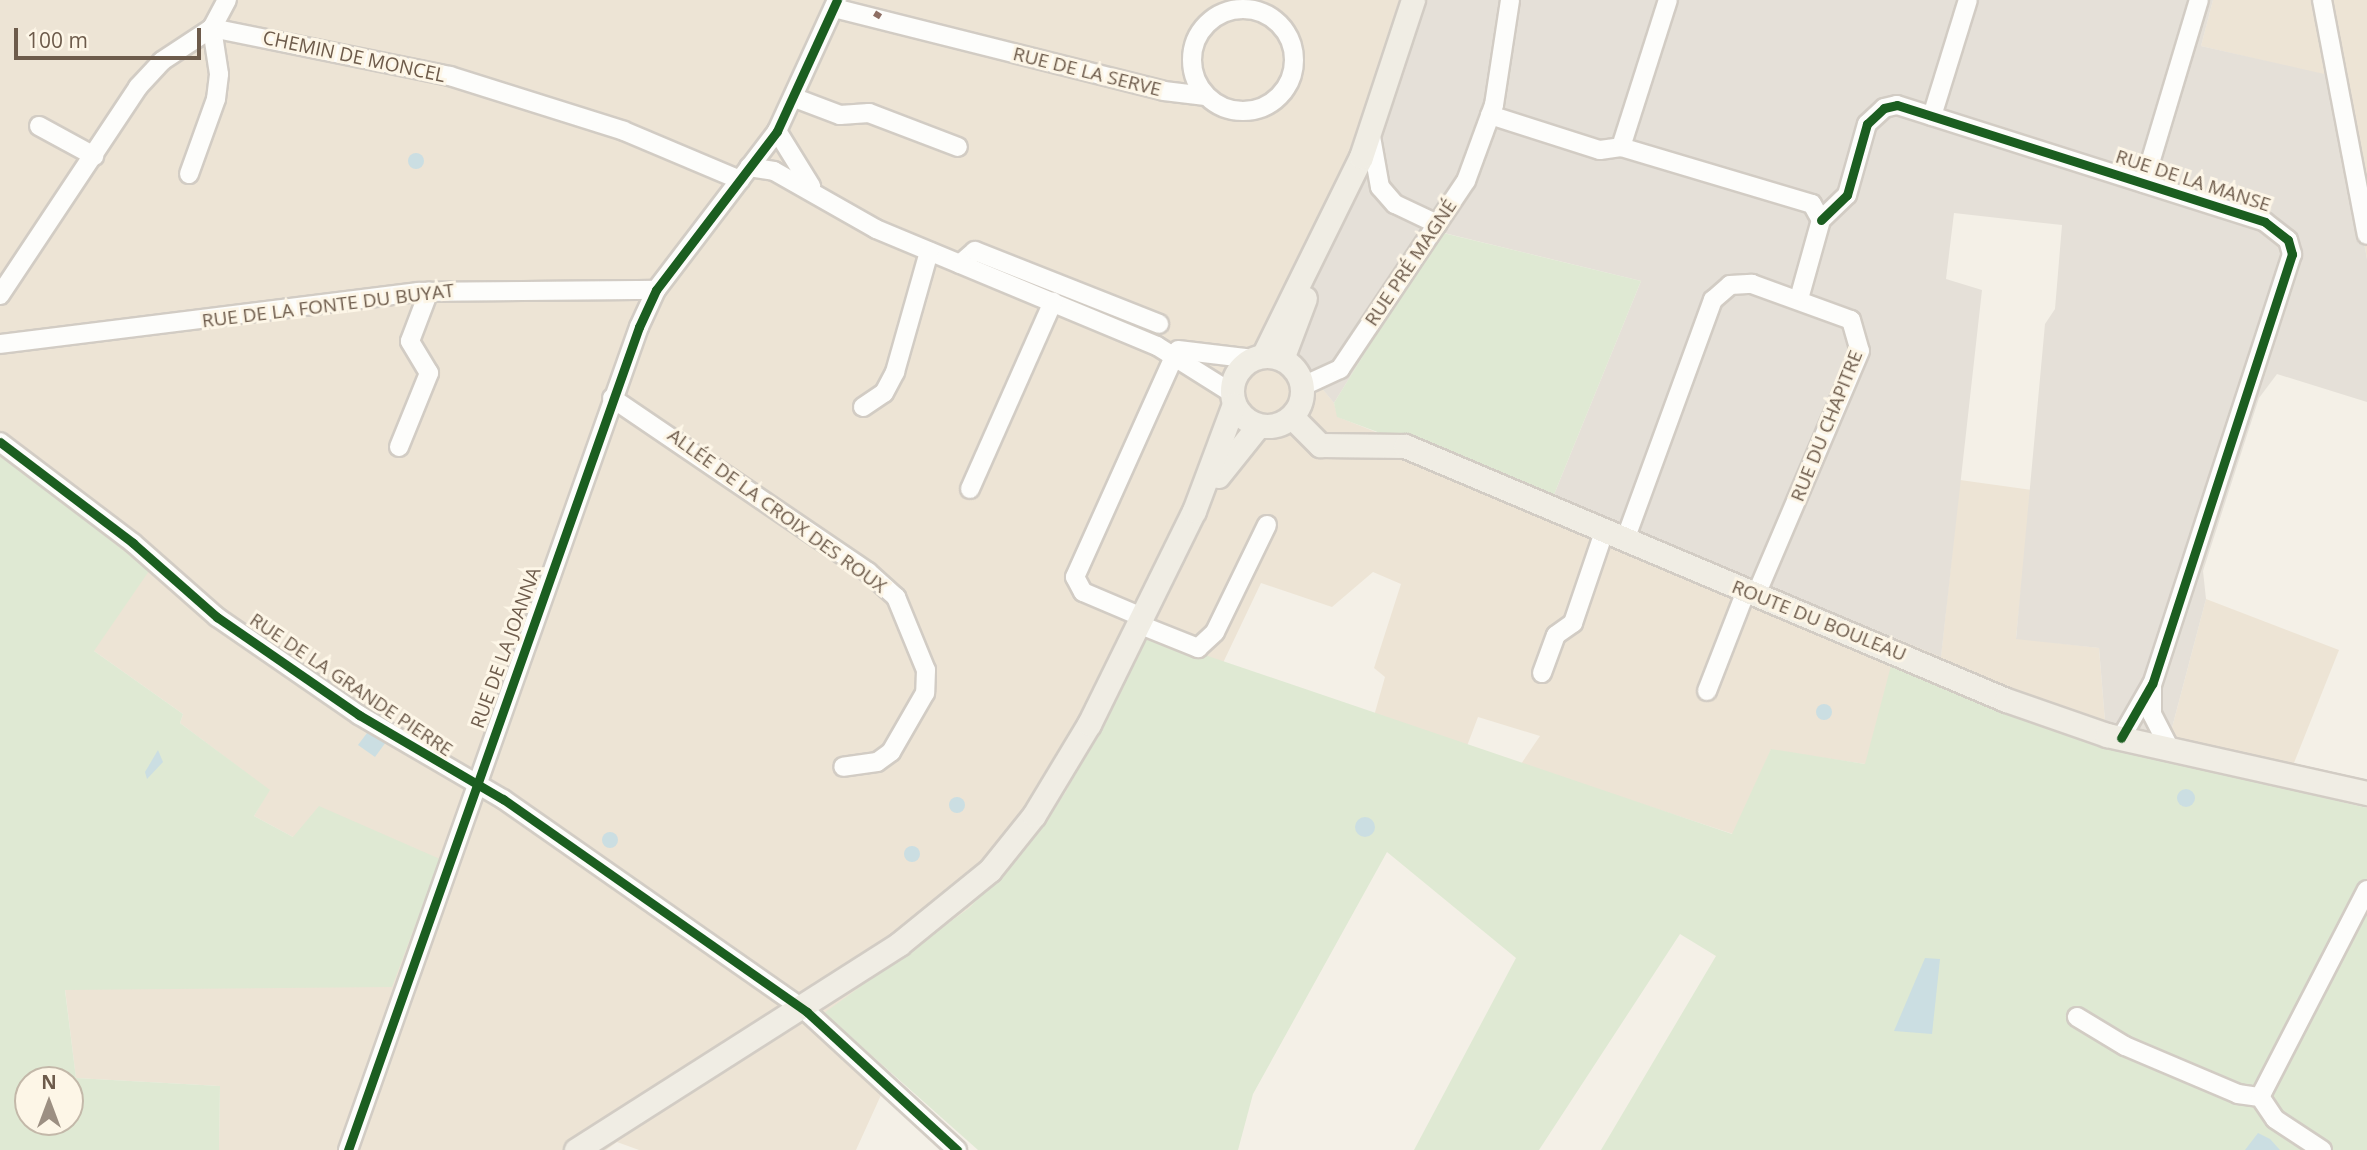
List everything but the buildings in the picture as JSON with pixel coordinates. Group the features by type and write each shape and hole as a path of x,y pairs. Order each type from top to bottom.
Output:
{"main road":[{"path":"576,1150 899,944 990,870 1058,777 1194,510 1233,398 1237,372 1266,358 1315,254 1370,131 1413,0"},
{"path":"1194,510 1258,426 1292,417 1303,386 1266,358"},
{"path":"1233,398 1258,426"},
{"name":"ROUTE DU BOULEAU","path":"1292,417 1320,444 1405,446 2006,700 2121,738 2171,751 2367,793"}],"street":[{"path":"0,295 162,61 212,29 227,0"},
{"name":"RUE PRÉ MAGNÉ","path":"1303,386 1340,369 1466,181 1490,115 1510,0"},
{"path":"1621,147 1668,0"},
{"path":"1932,116 1968,0"},
{"path":"2144,183 2199,0"},
{"path":"2322,0 2367,235"},
{"name":"RUE DE LA SERVE","path":"835,4 969,44 1206,96 1229,109 1255,110 1284,92 1293,67 1291,42 1268,16 1252,10 1217,8 1193,53 1206,96"},
{"name":"RUE DE LA JOANNA","path":"348,1150 612,398 656,290 772,137 795,98 835,4"},
{"path":"190,174 215,99 219,74 212,29"},
{"name":"CHEMIN DE MONCEL","path":"212,29 450,76 624,131 744,174 788,176"},
{"path":"795,98 840,115 869,113 958,147"},
{"name":"RUE DE LA MANSE","path":"1821,220 1847,195 1874,114 1898,105 2273,225 2292,254 2152,684"},
{"path":"1490,115 1600,150 1621,147 1811,204 1821,220 1799,299"},
{"path":"39,126 94,156"},
{"path":"1370,131 1380,187 1395,204 1437,224"},
{"path":"772,137 788,176 815,192 929,251 1157,346 1175,355 1233,398"},
{"path":"772,137 815,192"},
{"path":"863,407 884,393 895,372 929,251"},
{"path":"960,264 975,251 1159,324"},
{"name":"RUE DU CHAPITRE","path":"1542,673 1556,635 1573,623 1615,536 1713,300 1730,285 1752,284 1851,320 1860,351 1751,594"},
{"name":"RUE DE LA FONTE DU BUYAT","path":"0,344 429,291 656,290"},
{"path":"398,447 429,373 410,341 429,291"},
{"path":"970,489 1053,302"},
{"path":"1157,346 1266,358"},
{"path":"1175,355 1075,577 1083,592 1198,648 1215,632 1267,525"},
{"name":"ALLÉE DE LA CROIX DES ROUX","path":"612,398 869,572 896,597 926,670 925,693 891,752 877,762 844,766"},
{"name":"RUE DE LA GRANDE PIERRE","path":"0,442 133,543 217,617 359,715 475,784 801,1008 957,1150"},
{"path":"1707,691 1751,594"},
{"path":"2121,738 2152,684"},
{"path":"2152,684 2152,714 2171,751"},
{"path":"2260,1097 2367,890"},
{"path":"2077,1017 2125,1046 2238,1094 2260,1097 2275,1119 2322,1150"}],"shaded area":[{"path":"0,0 1426,0 1378,146 1292,351 1334,403 1338,417 1941,656 1960,480 2032,490 2016,638 2099,648 2105,721 2169,739 2206,599 2339,650 2284,788 2104,745 1865,764 1771,750 1733,834 1521,764 1540,736 1478,717 1467,746 1374,716 1385,677 1374,668 1401,584 1373,572 1332,607 1261,583 1222,665 1143,635 1065,793 1018,856 969,908 825,1013 891,1073 856,1150 639,1150 617,1142 606,1150 219,1150 220,1086 84,1078 84,1066 75,1066 65,989 392,986 293,837 254,816 269,790 180,723 183,714 94,651 0,451"},
{"path":"1426,0 2213,0 2201,46 2333,76 2367,259 2367,402 2277,374 2259,398 2203,571 2206,599 2169,739 2105,721 2099,648 2016,639 2045,324 2055,309 2062,225 1954,213 1946,279 1982,290 1941,657 1553,497 1641,281 1440,232 1334,403 1292,352 1322,257 1378,146"},
{"path":"2213,0 2367,0 2367,259 2333,77 2201,46"},
{"path":"416,153 424,161 416,169 408,161"},
{"path":"1824,704 1830,706 1830,718 1824,720 1818,718 1816,712 1818,706"},
{"path":"370,729 386,742 375,757 358,745"},
{"path":"158,750 163,762 147,779 145,772"},
{"path":"2186,789 2194,794 2195,798 2190,806 2186,807 2178,802 2177,798 2182,790"},
{"path":"957,797 965,805 957,813 949,805"},
{"path":"1365,817 1372,820 1375,827 1372,834 1365,837 1358,834 1355,827 1358,820"},
{"path":"610,832 616,834 616,846 610,848 604,846 602,840 604,834"},
{"path":"912,846 918,848 918,860 912,862 906,860 904,854 906,848"},
{"path":"1925,958 1940,959 1932,1034 1894,1031"},
{"path":"2258,1133 2270,1139 2280,1150 2245,1150"}],"green space":[{"path":"1439,232 1641,281 1553,497 1337,417 1334,403"},
{"path":"0,451 149,571 94,651 183,714 180,723 270,790 254,816 293,837 319,806 440,859 392,987 65,990 74,1066 14,1066 14,1136 84,1136 84,1078 220,1086 219,1150 0,1150"},
{"path":"1143,634 1732,834 1771,749 1865,764 1892,662 2104,745 2367,808 2367,1150 1601,1150 1716,956 1680,934 1539,1150 1414,1150 1516,958 1387,852 1253,1094 1238,1150 978,1150 824,1013 969,908 1018,856 1065,793"}],"marked path":[{"path":"876,17 879,12"}],"cycle path":[{"path":"348,1150 639,327 656,290 777,131 837,0"},
{"path":"1821,220 1847,195 1867,124 1884,108 1897,105 2265,222 2288,240 2292,254 2152,684 2121,738"},
{"path":"0,442 133,543 217,617 359,715 503,799 807,1012 957,1150"}]}
